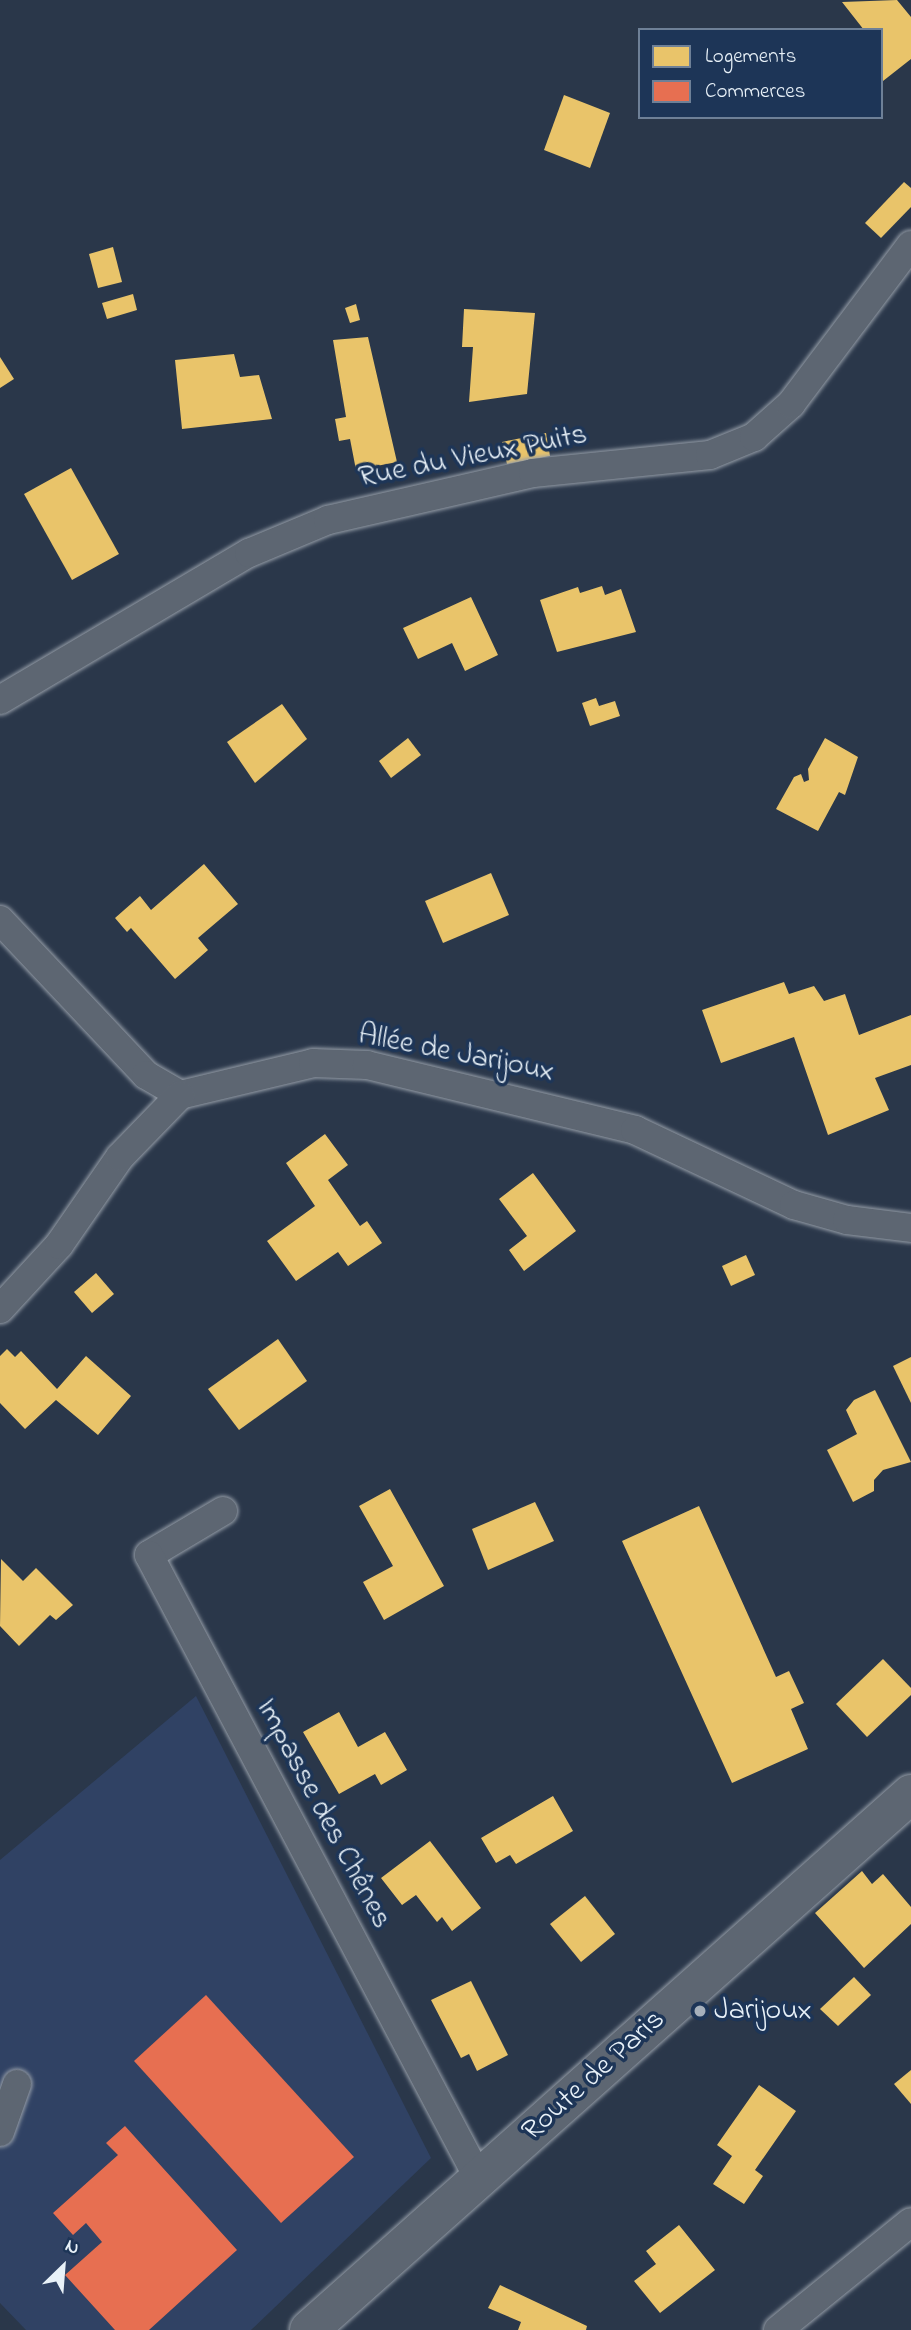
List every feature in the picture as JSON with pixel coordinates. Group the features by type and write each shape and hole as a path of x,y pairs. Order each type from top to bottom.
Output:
{"main road":[{"name":"Route de Paris","path":"309,2330 911,1794"}],"street":[{"name":"Rue du Vieux Puits","path":"0,700 249,553 328,520 533,474 710,455 754,437 791,404 911,245"},
{"path":"0,920 146,1075 180,1095 120,1157 59,1245 0,1309"},
{"name":"Allée de Jarijoux","path":"180,1095 313,1063 367,1065 557,1108 635,1130 794,1205 847,1220 911,1228"},
{"name":"Impasse des Chênes","path":"223,1511 149,1555 479,2179"},
{"path":"0,2132 17,2084"},
{"path":"778,2330 911,2222"}],"shaded area":[{"path":"196,1696 431,2158 251,2330 26,2330 0,2303 0,1860"}],"building: Logements":[{"path":"897,0 911,17 911,59 883,81 883,28 862,28 842,2"},
{"path":"564,95 610,113 590,168 544,150"},
{"path":"904,182 911,188 911,207 881,238 865,223"},
{"path":"113,247 122,282 98,288 89,254"},
{"path":"133,294 137,310 107,319 102,303"},
{"path":"356,304 360,320 350,323 345,308"},
{"path":"464,309 535,313 527,394 469,402 473,347 462,347"},
{"path":"368,337 397,462 356,470 350,439 339,441 335,419 346,417 333,340"},
{"path":"234,354 240,377 259,375 272,419 182,429 175,360"},
{"path":"0,357 14,379 0,388"},
{"path":"546,433 550,456 507,464 502,442"},
{"path":"71,468 119,554 72,580 24,494"},
{"path":"602,586 605,595 621,589 636,632 557,652 540,600 578,587 580,593"},
{"path":"471,597 498,655 465,671 452,643 418,659 403,628"},
{"path":"596,698 599,706 615,701 620,716 590,726 582,703"},
{"path":"282,704 307,739 255,783 227,742"},
{"path":"408,738 421,755 391,778 379,761"},
{"path":"825,738 858,757 845,795 839,792 818,831 776,809 794,777 801,774 804,782 809,780 808,769"},
{"path":"204,864 238,904 198,938 208,950 175,979 131,928 127,932 115,918 140,896 151,910"},
{"path":"491,873 509,915 443,943 425,901"},
{"path":"784,982 789,994 814,986 824,1001 845,994 859,1035 911,1015 911,1065 875,1078 889,1110 828,1135 794,1037 721,1063 702,1010"},
{"path":"325,1134 348,1165 328,1180 360,1226 367,1221 382,1243 348,1266 338,1252 296,1281 267,1241 315,1206 286,1163"},
{"path":"533,1173 576,1231 524,1271 509,1250 527,1236 499,1199"},
{"path":"746,1255 755,1275 731,1286 722,1266"},
{"path":"96,1273 114,1294 92,1313 74,1292"},
{"path":"278,1339 307,1381 239,1430 208,1389"},
{"path":"7,1349 15,1357 21,1351 57,1389 86,1356 131,1396 98,1435 56,1400 25,1429 0,1403 0,1356"},
{"path":"911,1357 911,1403 893,1366"},
{"path":"875,1390 911,1462 883,1470 874,1480 874,1491 853,1502 827,1450 857,1434 846,1410 854,1400"},
{"path":"390,1489 444,1586 384,1620 363,1582 393,1566 359,1506"},
{"path":"535,1502 554,1541 488,1570 472,1529"},
{"path":"699,1506 776,1677 789,1671 804,1703 791,1709 808,1749 732,1783 622,1541"},
{"path":"1,1559 23,1581 36,1568 73,1605 56,1620 50,1615 19,1646 0,1626"},
{"path":"883,1659 911,1688 911,1695 867,1737 836,1704"},
{"path":"339,1712 358,1747 385,1732 407,1770 381,1785 375,1774 339,1794 303,1732"},
{"path":"553,1796 573,1831 516,1864 510,1855 496,1863 481,1838"},
{"path":"430,1841 481,1908 452,1931 442,1917 437,1922 416,1895 402,1905 381,1878"},
{"path":"862,1871 872,1884 883,1874 911,1907 911,1924 864,1968 815,1913"},
{"path":"585,1896 615,1934 581,1962 550,1924"},
{"path":"854,1977 871,1995 838,2026 820,2009"},
{"path":"471,1981 508,2055 477,2071 469,2054 461,2058 431,2000"},
{"path":"911,2070 911,2104 894,2084"},
{"path":"759,2085 796,2111 755,2170 763,2176 744,2204 713,2184 732,2156 717,2145"},
{"path":"679,2225 715,2270 660,2313 634,2281 656,2264 646,2251"},
{"path":"500,2285 587,2326 586,2330 518,2330 521,2322 488,2308"}],"building: Commerces":[{"path":"206,1995 354,2157 281,2223 134,2061"},
{"path":"125,2126 237,2250 149,2330 115,2330 65,2275 102,2242 86,2223 73,2235 53,2213 118,2155 106,2143"}],"place":[{"name":"Jarijoux","path":"700,2011"}]}
